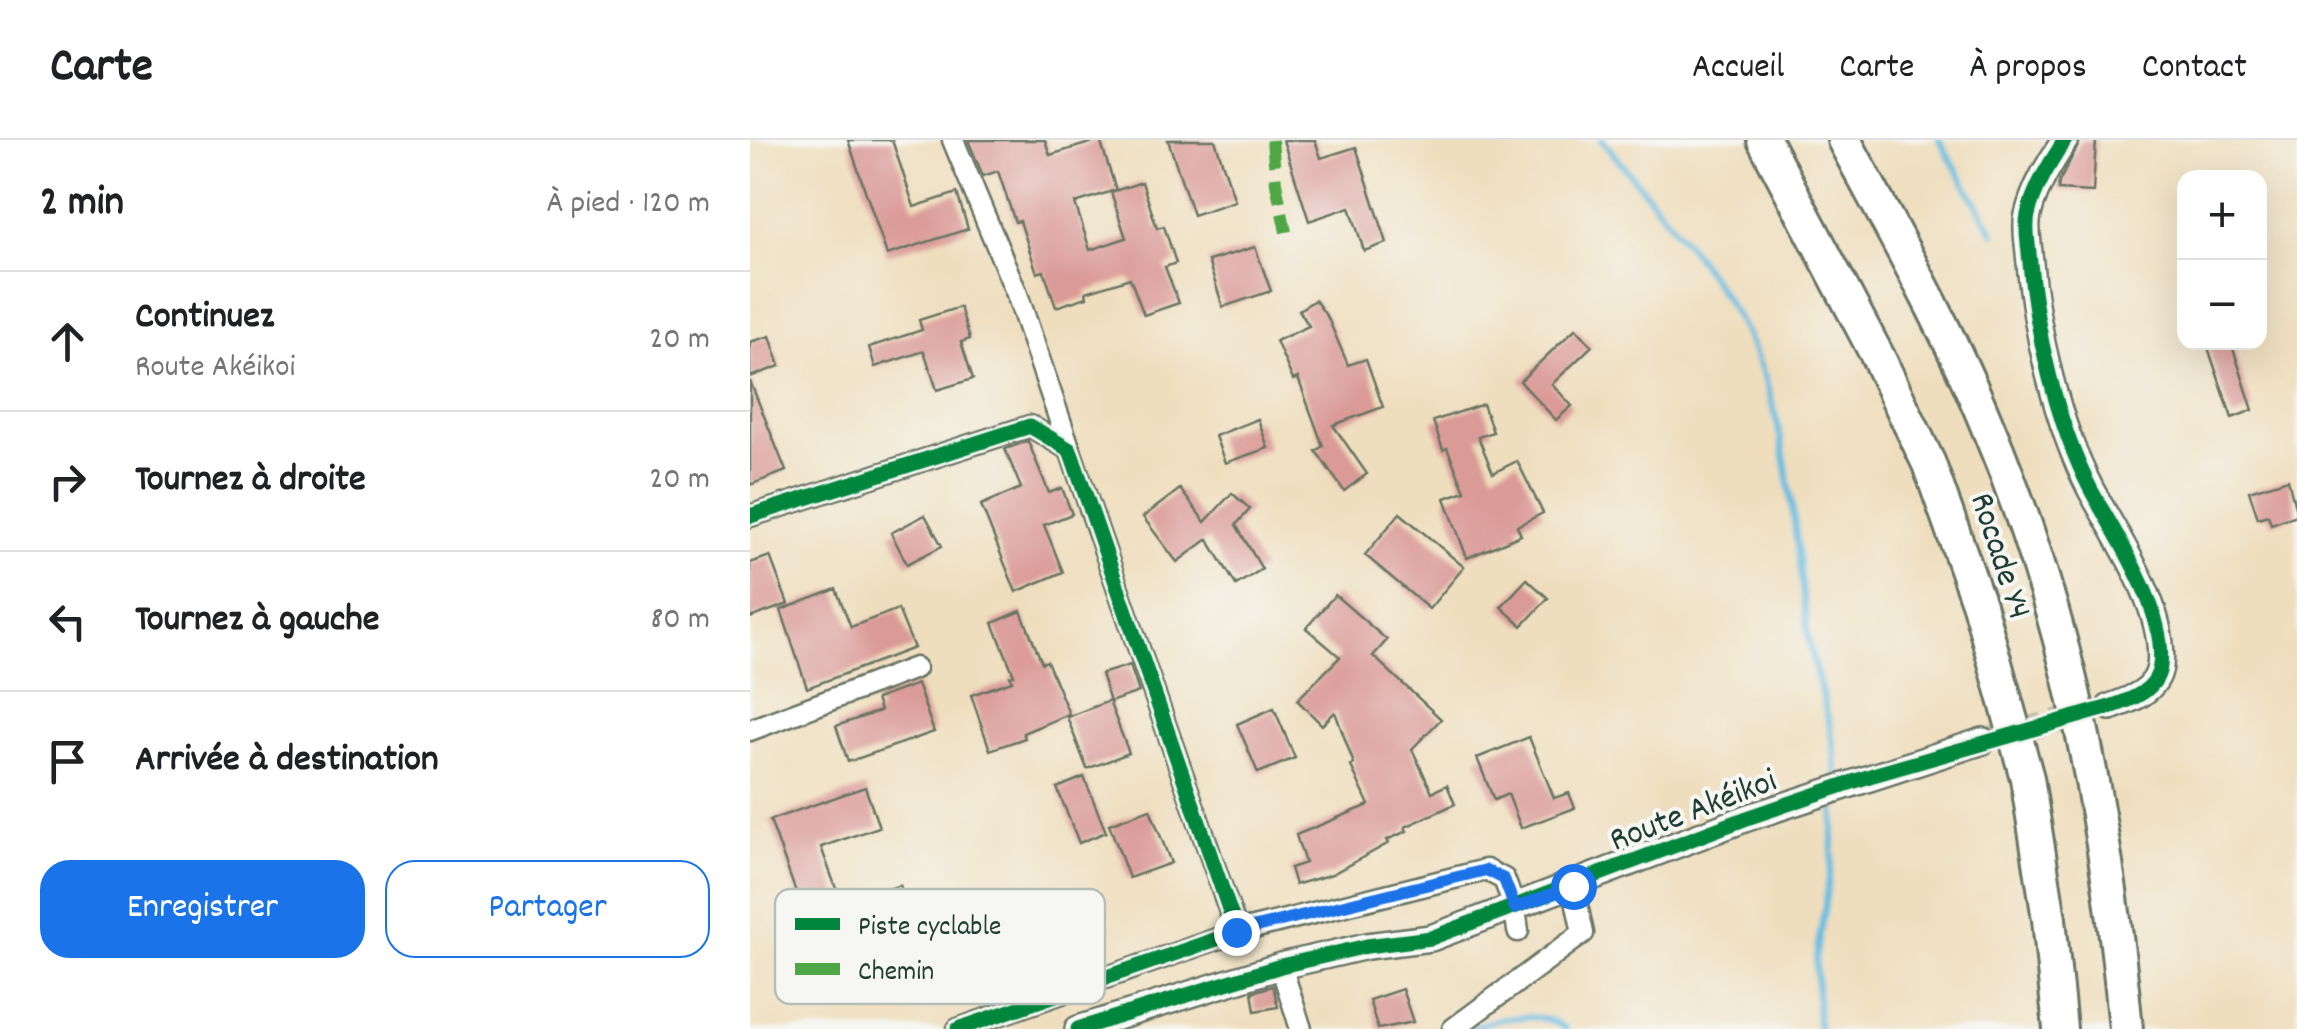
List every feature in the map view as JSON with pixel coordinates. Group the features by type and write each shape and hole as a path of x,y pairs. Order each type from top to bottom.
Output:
{"highway":[{"name":"Rocade Y4","path":"1764,140 1930,464 1980,605 2027,778 2060,1029"},
{"name":"Rocade Y4","path":"1844,140 1933,307 1988,425 2045,582 2090,764 2114,908 2126,1029"}],"street":[{"path":"954,140 1017,294 1236,932"},
{"path":"2065,140 2040,182 2026,218 2033,304 2056,400 2088,484 2158,624 2160,669 2151,685 2136,698 2110,707"},
{"path":"750,516 1030,426 1070,450"},
{"path":"750,730 916,668"},
{"name":"Route Akéikoi","path":"1078,1029 1281,966 1367,946 1516,920 1573,886 1747,818 1983,742"},
{"path":"1105,978 1236,932 1486,870 1504,879 1516,920"},
{"path":"1453,1029 1583,933 1573,886"},
{"path":"1281,966 1301,1029"},
{"path":"958,1029 1030,1004"}],"building":[{"path":"848,140 892,140 914,207 957,193 968,229 887,255"},
{"path":"968,140 1045,140 1050,155 1100,140 1116,190 1075,203 1090,250 1126,238 1111,192 1142,182 1157,228 1164,226 1176,263 1165,267 1179,303 1144,315 1130,278 1086,292 1087,297 1056,307 1044,271 1037,273 1020,221 1015,222 998,171 983,176"},
{"path":"1168,140 1215,140 1235,201 1193,215"},
{"path":"1283,140 1315,140 1321,158 1356,147 1387,243 1364,251 1350,207 1309,221"},
{"path":"2081,140 2096,140 2093,192 2058,190 2059,182"},
{"path":"1255,247 1271,291 1223,307 1208,261"},
{"path":"1315,300 1328,318 1348,365 1366,359 1383,407 1333,425 1367,474 1344,491 1316,451 1323,446 1298,378 1293,380 1276,341 1309,326 1299,310"},
{"path":"960,307 970,339 961,342 973,379 937,390 924,351 875,367 869,347 922,330 919,320"},
{"path":"1576,328 1592,346 1552,384 1572,406 1556,420 1520,381"},
{"path":"770,336 780,366 750,377 750,342"},
{"path":"2209,350 2234,350 2253,410 2232,418"},
{"path":"750,381 786,471 750,485"},
{"path":"1483,404 1493,432 1478,437 1493,473 1517,461 1543,513 1517,526 1521,535 1467,558 1445,498 1465,491 1433,421"},
{"path":"1258,419 1268,448 1225,463 1215,436"},
{"path":"1028,441 1049,493 1062,488 1072,514 1044,525 1063,572 1016,592 981,505 1021,488 1005,449"},
{"path":"2288,479 2297,515 2271,524 2268,515 2258,518 2249,491"},
{"path":"1180,489 1205,522 1232,493 1250,509 1236,525 1262,569 1236,585 1208,539 1177,562 1143,517"},
{"path":"1400,513 1464,567 1429,609 1365,555"},
{"path":"925,515 942,546 907,564 891,533"},
{"path":"770,556 788,604 750,618 750,563"},
{"path":"1527,579 1548,598 1522,626 1501,607"},
{"path":"836,589 851,627 898,609 914,648 807,688 781,610"},
{"path":"1335,595 1387,640 1373,656 1441,719 1412,749 1432,792 1447,785 1455,804 1405,827 1407,831 1387,840 1389,843 1332,874 1295,885 1290,868 1305,863 1296,835 1369,805 1351,766 1354,764 1335,712 1322,725 1297,700 1340,657 1306,628"},
{"path":"1021,611 1069,714 1023,733 1025,738 990,750 971,695 1012,681 1010,676 1014,675 993,623"},
{"path":"1130,665 1139,692 1110,702 1101,674"},
{"path":"917,684 934,732 848,762 836,726 880,711 876,699"},
{"path":"1109,701 1129,753 1087,769 1067,717"},
{"path":"1274,708 1295,758 1258,773 1237,724"},
{"path":"1529,737 1554,798 1569,793 1575,808 1521,828 1508,794 1494,800 1477,758"},
{"path":"1084,777 1106,832 1079,843 1057,788"},
{"path":"865,787 879,827 821,847 836,889 795,889 770,820"},
{"path":"1150,809 1171,863 1129,878 1109,824"},
{"path":"1273,986 1278,1007 1255,1011 1252,992"},
{"path":"1402,989 1413,1022 1378,1029 1369,1000"}],"waterway":[{"path":"1602,140 1716,284 1752,347 1765,379 1787,474 1808,635 1830,728 1836,784"},
{"path":"1939,140 1994,233"},
{"path":"1818,1029 1816,958 1832,861 1835,797"},
{"path":"1468,1029 1504,1019 1531,1017 1565,1029"}],"tunnel":[{"path":"1983,741 2094,711"}],"marked path":[{"path":"1272,140 1286,232"}],"cycle path":[{"path":"1078,1029 1281,966 1367,946 1431,938 1747,818 1873,775 2110,707 2148,688 2160,666 2156,622 2138,575 2091,490 2067,435 2036,312 2027,220 2038,185 2065,140"},
{"path":"750,516 1030,426 1070,450 1237,932 1105,978"},
{"path":"958,1029 1030,1004"}],"route":[{"path":"1236,932 1486,870 1504,879 1515,908 1573,886"}]}
